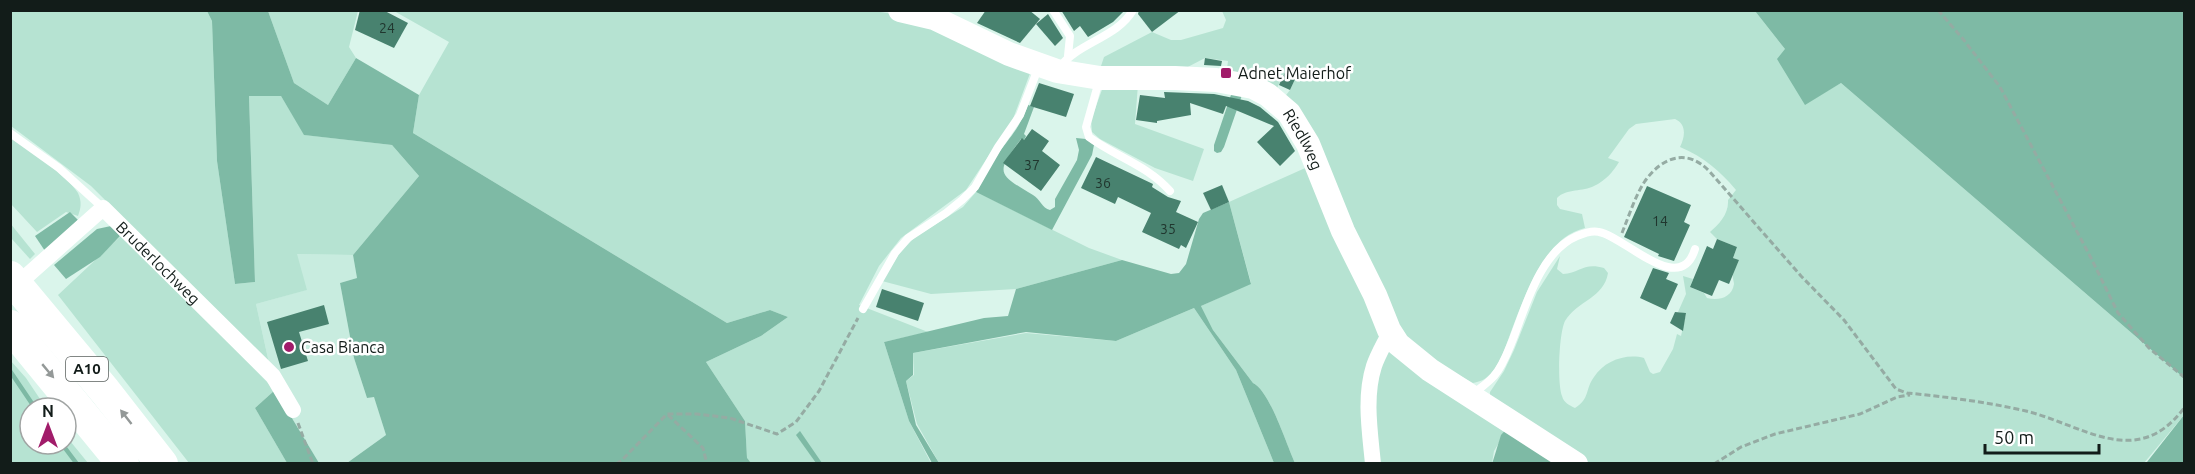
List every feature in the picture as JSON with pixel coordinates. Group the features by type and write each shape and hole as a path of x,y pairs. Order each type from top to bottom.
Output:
{"highway":[{"name":"A10","path":"10,277 105,391 162,464"},
{"name":"A10","path":"10,326 123,464"}],"street":[{"name":"Riedlweg","path":"900,10 938,14 1009,54 1055,64 1100,78 1175,78 1236,83 1253,87 1278,102 1293,119 1308,144 1343,231 1375,295 1390,332 1398,344 1409,355 1576,464"},
{"name":"Bruderlochweg","path":"10,290 103,208 273,376 293,410"},
{"path":"1373,464 1370,390 1373,368 1390,332"}],"lane":[{"path":"863,309 891,258 901,245 963,201 975,187 998,147 1055,64 1070,36 1053,10"},
{"path":"1055,64 1113,29 1133,10"},
{"path":"1100,78 1086,127 1089,137 1153,174 1170,191"},
{"path":"10,133 59,168 103,208"},
{"path":"1470,396 1496,375 1539,275 1552,256 1567,241 1589,232 1599,231 1619,240 1635,253 1674,268 1681,268 1686,264 1695,249"}],"path":[{"path":"1938,10 2000,87 2118,313 2150,348 2184,378"},
{"path":"1619,240 1644,183 1653,172 1663,163 1676,158 1686,157 1698,160 1844,320 1896,389 1914,394 2027,411 2099,437 2126,441 2145,439 2177,418 2184,408"},
{"path":"616,464 667,414 697,414 730,418 777,434 796,422 819,391 863,309"},
{"path":"1714,464 1741,447 1775,434 1860,414 1897,398 1914,394"},
{"path":"293,410 313,464"},
{"path":"667,414 703,448 707,464"}],"shaded area":[{"path":"10,11 207,11 212,21 217,161 235,284 255,282 249,96 281,96 305,135 392,145 419,176 353,255 297,254 307,290 256,304 269,363 91,186 11,126"},
{"path":"268,11 358,11 349,47 356,58 328,105 294,83"},
{"path":"394,11 874,11 920,18 1032,68 1013,119 966,190 901,238 879,266 859,305 928,332 884,342 909,421 931,463 751,463 747,459 745,421 706,362 761,336 788,317 770,310 727,323 413,133 419,95 449,42"},
{"path":"1222,11 1755,11 1785,49 1805,104 1841,83 2184,378 2184,415 2144,463 1583,463 1490,397 1490,392 1514,350 1537,292 1560,256 1557,269 1563,274 1592,266 1604,268 1608,273 1596,294 1570,314 1563,327 1560,347 1560,390 1565,402 1569,405 1575,408 1580,405 1598,371 1616,360 1630,357 1644,358 1650,372 1653,374 1660,372 1673,349 1677,334 1681,336 1686,314 1678,312 1686,294 1683,276 1693,279 1690,287 1704,293 1707,298 1724,297 1733,289 1733,274 1739,260 1733,258 1737,247 1717,239 1710,232 1723,218 1728,200 1736,190 1711,165 1680,147 1684,131 1679,121 1675,119 1636,124 1629,129 1608,158 1619,162 1602,182 1585,189 1565,193 1557,198 1557,205 1560,209 1582,214 1585,228 1571,234 1548,255 1530,284 1499,362 1486,378 1473,383 1408,347 1283,99 1297,75 1286,70 1275,92 1226,76 1228,61 1205,58 1180,71 1099,72 1104,57 1152,32 1171,40 1181,40 1223,28 1226,20"},
{"path":"1138,84 1135,124 1204,149 1193,181 1155,168 1100,139 1092,132 1091,120 1103,87"},
{"path":"10,137 47,163 73,186 80,199 78,216 66,212 37,232 11,204"},
{"path":"1312,165 1380,326 1369,463 1295,463 1265,396 1213,330 1201,306 1251,283 1229,202"},
{"path":"976,192 1089,248 1122,260 1016,289 931,294 882,281 899,254 914,238 963,207"},
{"path":"10,223 35,254 30,259 11,238"},
{"path":"122,235 275,390 255,408 287,463 189,463 58,295"},
{"path":"296,254 353,255 357,278 340,283 354,358 367,398 374,396 386,435 347,463 319,463 275,390 256,304 306,290"},
{"path":"1194,308 1236,370 1274,463 939,463 917,424 906,381 914,375 913,353 1026,333 1116,341"},
{"path":"1389,351 1509,426 1494,451 1492,463 1378,464 1373,424 1377,373"},
{"path":"10,360 38,396 18,396 18,456 78,456 78,451 88,463 11,463"}],"green space":[{"path":"207,11 268,11 294,83 328,105 356,58 419,95 413,133 727,323 770,310 788,317 761,336 706,362 745,421 747,458 751,463 347,463 386,435 374,397 367,398 354,358 340,283 357,278 353,255 419,176 392,145 304,135 281,96 249,96 255,282 235,284 217,161 212,21"},
{"path":"1755,11 2184,11 2184,378 1841,83 1805,105 1777,59 1785,49"},
{"path":"1233,89 1252,93 1268,102 1283,114 1295,129 1264,104 1242,95 1224,147 1221,152 1217,153 1214,151 1214,145"},
{"path":"1028,105 1034,107 1024,134 1026,136 1024,140 1021,139 1007,159 1004,172 1006,177 1035,197 1047,209 1055,207 1055,199 1077,160 1079,150 1076,138 1086,139 1094,145 1092,155 1052,230 976,192 995,158 1018,126"},
{"path":"1229,202 1251,284 1201,306 1213,330 1265,396 1295,463 1274,463 1236,370 1194,308 1116,341 1026,332 913,353 913,375 906,381 916,425 939,463 932,463 909,421 884,342 984,318 1008,316 1016,289 1122,260 1171,274 1179,273 1186,264 1199,219 1203,213"},
{"path":"70,212 78,220 45,251 35,236"},
{"path":"111,226 120,236 100,257 66,279 54,265 97,229"},
{"path":"275,390 319,463 287,463 255,408"},
{"path":"2184,415 2184,463 2144,463 2147,462"},
{"path":"1509,426 1569,464 1492,464 1501,435"},
{"path":"800,431 822,463 816,463 796,435"}],"building":[{"path":"360,10 383,10 408,23 394,48 355,30"},
{"path":"986,10 1029,10 1040,19 1020,43 977,23"},
{"path":"1061,10 1125,10 1113,22 1088,37 1080,26 1074,31"},
{"path":"1139,10 1181,10 1152,32 1138,14"},
{"path":"1048,14 1063,38 1055,46 1036,24"},
{"path":"1205,58 1222,61 1221,66 1204,65"},
{"path":"1286,70 1297,75 1290,90 1279,85"},
{"path":"1039,83 1074,94 1066,117 1030,106"},
{"path":"1164,92 1214,94 1248,101 1260,107 1278,122 1295,151 1280,166 1257,142 1274,126 1226,106 1223,114 1190,103 1191,115 1157,121 1157,123 1136,120 1140,95 1165,98"},
{"path":"1032,129 1049,141 1042,151 1060,165 1041,191 1003,163"},
{"path":"1096,157 1153,184 1152,187 1168,197 1181,201 1176,212 1198,222 1186,248 1181,245 1179,249 1142,232 1151,213 1118,197 1115,204 1081,188"},
{"path":"1222,185 1229,202 1211,210 1203,193"},
{"path":"1647,186 1691,205 1684,222 1690,225 1674,261 1658,256 1659,254 1624,237"},
{"path":"1717,239 1737,247 1733,258 1739,260 1729,284 1719,280 1712,296 1690,287 1707,246 1713,249"},
{"path":"1653,268 1669,273 1666,279 1678,284 1666,310 1640,298"},
{"path":"882,289 924,303 918,321 876,307"},
{"name":"Casa Bianca","path":"324,305 329,324 299,332 308,361 281,369 267,322"},
{"path":"1675,312 1686,313 1683,331 1670,323"}],"waterway":[{"path":"10,371 27,396"},
{"path":"71,456 77,464"}],"place":[{"name":"Adnet Maierhof","path":"1226,73"},
{"name":"Casa Bianca","path":"289,347"}]}
